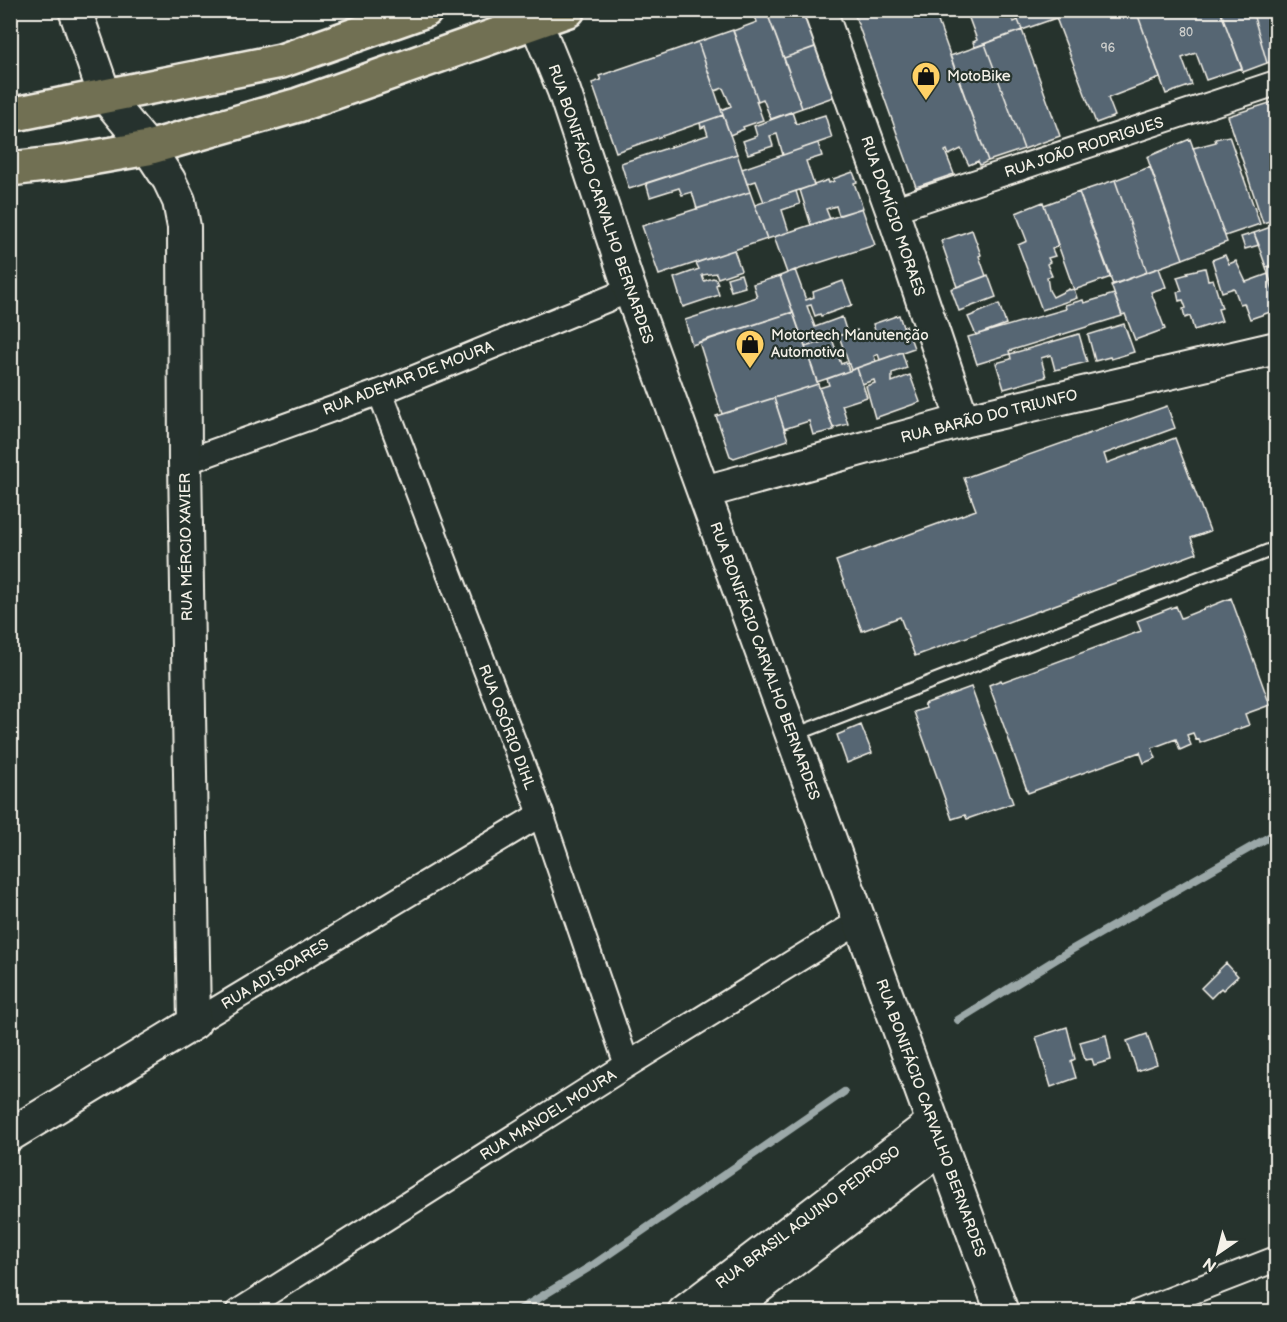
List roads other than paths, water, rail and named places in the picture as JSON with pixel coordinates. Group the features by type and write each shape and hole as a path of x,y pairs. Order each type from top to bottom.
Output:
{"main road":[{"path":"10,115 281,61 426,10"},
{"path":"10,169 62,163 148,148 298,105 533,16 568,10"}],"street":[{"path":"75,10 105,96"},
{"name":"RUA DOMÍCIO MORAES","path":"820,10 892,210 963,421"},
{"name":"RUA BONIFÁCIO CARVALHO BERNARDES","path":"533,16 564,92 630,290 1002,1311"},
{"name":"RUA JOÃO RODRIGUES","path":"892,210 1276,83"},
{"name":"RUA MÉRCIO XAVIER","path":"105,96 148,148 170,180 179,201 184,227 185,462 194,1023"},
{"name":"RUA ADEMAR DE MOURA","path":"185,462 380,392 630,290"},
{"name":"RUA BARÃO DO TRIUNFO","path":"704,492 963,421 1276,348"},
{"name":"RUA OSÓRIO DIHL","path":"380,392 541,814 627,1065"},
{"name":"RUA ADI SOARES","path":"10,1135 541,814"},
{"name":"RUA MANOEL MOURA","path":"238,1311 860,921"},
{"name":"RUA BRASIL AQUINO PEDROSO","path":"684,1311 937,1135"},
{"name":"RUA BRASIL AQUINO PEDROSO","path":"726,1311 937,1135"},
{"path":"1139,1311 1276,1259"}],"lane":[{"path":"792,736 1276,548"}],"waterway":[{"path":"958,1020 1071,950 1276,833"},
{"path":"516,1312 593,1265 844,1092"}],"place":[{"name":"MotoBike","path":"926,102"},
{"name":"Motortech Manutenção Automotiva","path":"750,370"}]}
